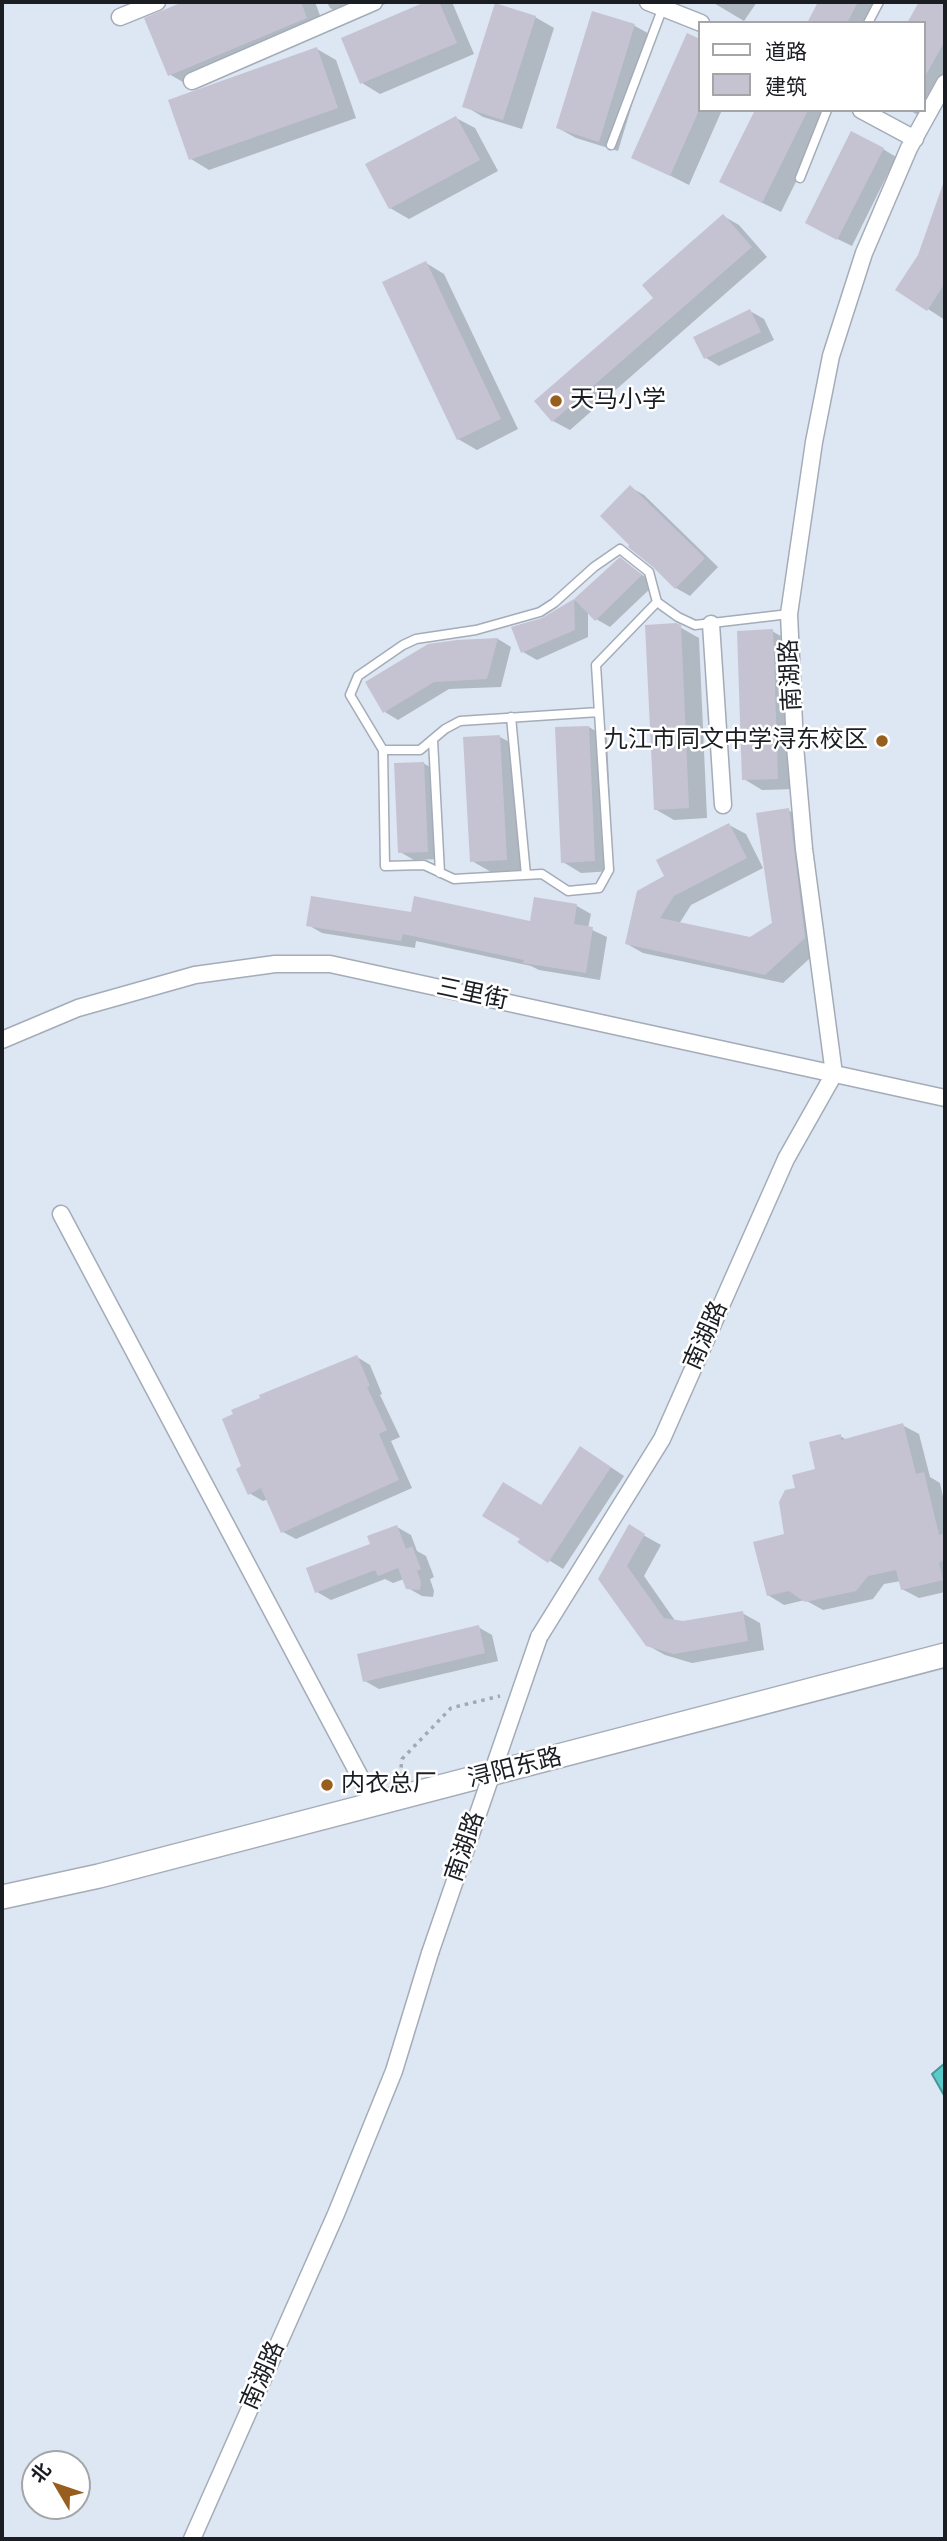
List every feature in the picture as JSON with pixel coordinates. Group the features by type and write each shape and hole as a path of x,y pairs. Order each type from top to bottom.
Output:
{"main road":[{"name":"浔阳东路","path":"2,1897 99,1876 945,1656"}],"street":[{"path":"120,17 157,2"},
{"path":"192,82 374,2"},
{"path":"658,4 698,22"},
{"name":"南湖路","path":"192,2539 336,2214 394,2071 430,1953 539,1636 662,1439 786,1159 834,1074 804,849 795,746 789,614 814,442 831,356 864,253 915,139 945,83"},
{"path":"865,112 915,139"},
{"path":"711,624 723,805"},
{"name":"三里街","path":"2,1040 78,1009 195,975 275,964 330,964 945,1098"},
{"path":"61,1214 375,1805"}],"lane":[{"path":"869,21 878,2"},
{"path":"611,145 658,4"},
{"path":"800,178 826,112"},
{"path":"657,601 596,665 610,870 599,888 568,891 542,874 454,879 424,865 385,866 383,750 350,695 358,676 403,645 416,639 476,630 540,612 620,549 649,572 657,601 678,617 695,625 789,614"},
{"path":"383,750 421,750 445,729 460,721 599,712"},
{"path":"512,717 526,875"},
{"path":"433,740 440,873"}],"path":[{"path":"398,1799 401,1759 451,1708 520,1691"}],"shaded area":[{"path":"945,2063 945,2097 932,2074"}],"building":[{"path":"183,2 301,2 307,18 168,76 144,18"},
{"path":"425,2 439,2 457,43 360,84 341,38"},
{"path":"818,2 858,2 848,21 808,21"},
{"path":"919,2 945,2 945,41 926,74 926,21 908,21"},
{"path":"495,3 536,16 503,120 462,107"},
{"path":"592,11 635,24 599,142 556,128"},
{"path":"687,33 698,38 698,112 670,176 631,158"},
{"path":"317,47 338,108 189,160 168,100"},
{"path":"754,112 807,112 762,203 719,182"},
{"path":"456,116 480,160 389,209 365,164"},
{"path":"851,131 884,148 837,240 805,223"},
{"path":"943,184 945,283 927,311 895,290 918,255"},
{"path":"723,214 752,247 552,422 534,401 653,298 642,285"},
{"path":"426,261 501,419 457,440 382,282"},
{"path":"750,309 761,332 704,359 693,337"},
{"path":"630,485 705,558 675,589 628,547 600,516"},
{"path":"620,557 642,575 595,621 574,599"},
{"path":"574,599 575,630 521,653 511,627 542,618"},
{"path":"645,625 681,625 689,808 654,810"},
{"path":"773,629 778,779 742,780 737,631"},
{"path":"498,638 487,679 434,682 383,713 365,682 428,644"},
{"path":"589,726 595,861 561,863 555,727"},
{"path":"500,735 507,860 470,862 463,737"},
{"path":"424,762 428,852 398,853 394,763"},
{"path":"789,808 805,938 765,975 625,944 637,891 664,876 656,860 729,823 747,858 674,896 660,918 750,937 772,923 756,813"},
{"path":"311,896 411,912 414,896 530,921 534,897 577,904 574,924 593,927 586,973 523,963 524,960 403,934 401,941 306,926"},
{"path":"357,1355 370,1386 367,1387 387,1430 379,1434 399,1480 281,1533 261,1488 248,1495 236,1469 241,1466 222,1419 233,1414 231,1410 260,1398 259,1395"},
{"path":"903,1423 916,1474 924,1472 939,1535 943,1534 945,1559 939,1563 943,1580 901,1590 896,1570 868,1576 856,1591 805,1602 789,1591 767,1596 753,1542 784,1534 779,1502 785,1490 795,1488 792,1475 815,1469 809,1442 841,1434 841,1440"},
{"path":"580,1446 611,1467 548,1563 517,1542 520,1539 482,1516 503,1482 541,1505"},
{"path":"629,1524 645,1534 627,1566 664,1618 683,1621 743,1611 748,1641 674,1654 646,1646 598,1579"},
{"path":"397,1525 406,1549 412,1546 421,1569 417,1571 421,1582 420,1590 406,1589 398,1568 378,1576 375,1570 315,1593 306,1568 370,1544 367,1536"},
{"path":"479,1625 485,1653 363,1682 357,1654"}],"place":[{"name":"天马小学","path":"556,401"},
{"name":"九江市同文中学浔东校区","path":"882,741"},
{"name":"内衣总厂","path":"327,1785"}]}
